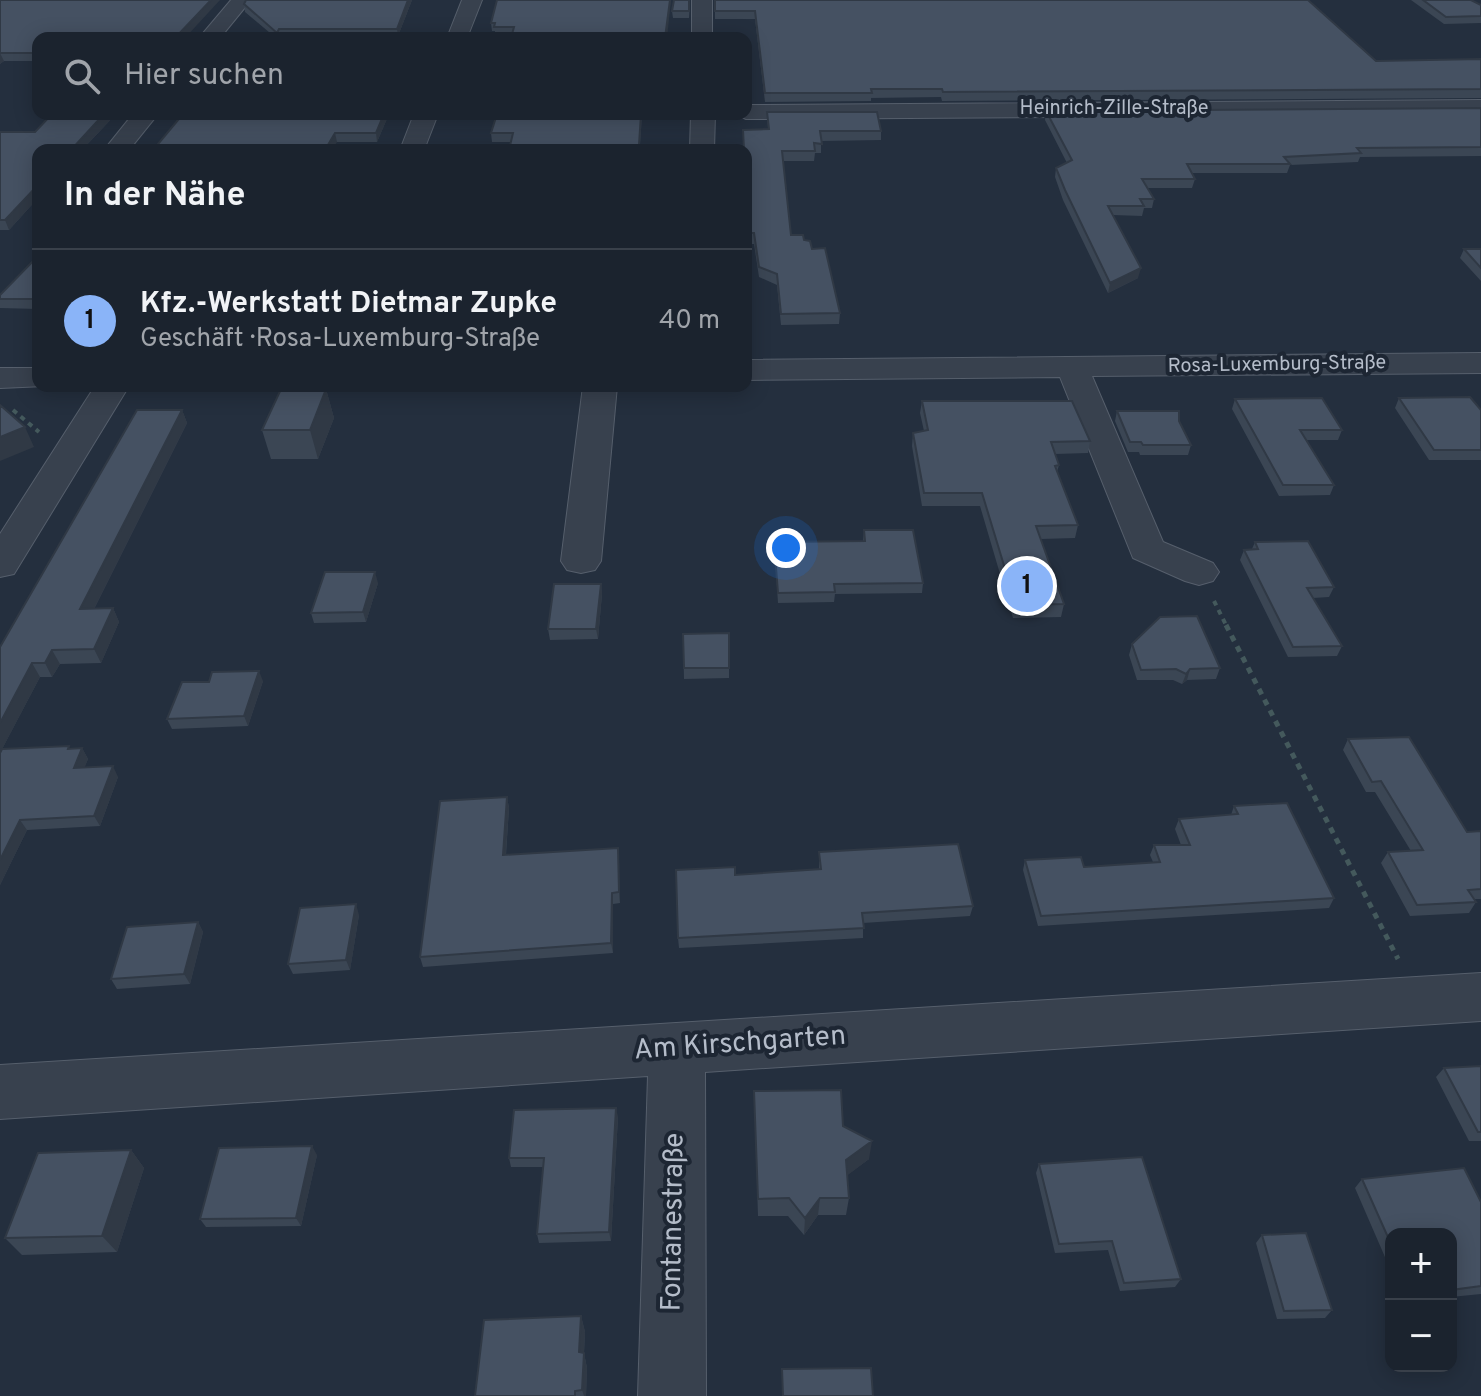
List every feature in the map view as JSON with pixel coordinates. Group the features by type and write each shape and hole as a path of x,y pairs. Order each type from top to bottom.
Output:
{"street":[{"path":"214,32 241,0"},
{"path":"459,32 472,0"},
{"path":"702,0 702,32"},
{"name":"Heinrich-Zille-Straße","path":"752,112 1481,107"},
{"path":"121,144 141,120"},
{"path":"414,144 424,120"},
{"path":"702,144 703,120"},
{"name":"Rosa-Luxemburg-Straße","path":"752,370 1481,363"},
{"path":"1072,367 1147,549 1199,572"},
{"path":"0,378 32,378"},
{"path":"0,565 108,392"},
{"path":"581,561 599,392"},
{"name":"Am Kirschgarten","path":"0,1092 1481,997"},
{"name":"Fontanestraße","path":"672,1396 677,1048"}],"path":[{"path":"0,410 12,410 47,439"},
{"path":"1199,572 1419,1001"}],"building":[{"path":"0,0 211,0 181,32 32,32 32,53 0,53"},
{"path":"246,0 408,0 397,29 279,29 278,32 244,4"},
{"path":"497,0 670,0 666,32 513,32 514,27 494,27 495,23 491,23"},
{"path":"674,0 689,0 689,11 672,11"},
{"path":"715,0 1308,0 1376,61 1481,59 1481,89 943,92 942,89 871,89 872,93 765,93 755,11 715,11"},
{"path":"1423,0 1471,0 1481,5 1481,16 1446,17"},
{"path":"1481,108 1481,147 1357,148 1361,153 1284,157 1290,164 1187,164 1195,179 1142,179 1154,199 1140,199 1144,206 1108,206 1141,268 1110,283 1056,168 1072,160 1046,111"},
{"path":"767,112 877,112 881,131 820,131 822,144 814,143 815,151 782,151 791,235 803,235 804,240 810,241 812,249 825,248 840,313 781,314 777,274 759,267 752,233 752,144 744,144 743,130 769,129"},
{"path":"46,120 98,120 76,144 32,144 32,191 5,220 0,220 0,132 35,132"},
{"path":"178,120 381,120 376,133 335,133 329,144 158,144"},
{"path":"495,120 641,120 639,144 510,144 513,133 491,133"},
{"path":"1464,249 1481,249 1481,268"},
{"path":"32,262 32,299 0,299 0,295"},
{"path":"280,392 325,392 310,430 262,430"},
{"path":"1470,397 1481,410 1481,450 1434,450 1399,398"},
{"path":"1322,398 1342,430 1300,430 1334,485 1283,485 1235,399"},
{"path":"922,401 1072,401 1090,441 1051,442 1059,465 1055,466 1078,525 1036,526 1064,604 1016,605 982,493 924,493 913,433 928,430"},
{"path":"0,405 25,427 0,437"},
{"path":"137,410 182,410 80,609 113,608 94,649 52,650 45,663 32,663 0,723 0,647"},
{"path":"1117,411 1179,411 1179,421 1191,445 1130,442"},
{"path":"864,530 913,530 923,583 834,584 835,592 778,593 774,542 865,541"},
{"path":"1308,541 1334,587 1307,588 1342,646 1293,647 1244,550 1258,549 1255,542"},
{"path":"325,572 375,572 363,612 311,613"},
{"path":"554,584 601,584 596,629 548,629"},
{"path":"1197,616 1220,668 1190,669 1186,674 1176,669 1141,670 1132,644 1160,617"},
{"path":"729,633 729,668 684,668 683,634"},
{"path":"259,671 244,716 167,719 182,682 209,682 212,672"},
{"path":"1409,737 1467,832 1481,831 1481,889 1468,890 1476,902 1417,905 1388,852 1423,850 1381,781 1372,782 1348,739"},
{"path":"69,746 68,749 82,748 74,768 113,766 94,816 20,820 0,860 2,749"},
{"path":"507,797 503,855 618,848 619,892 612,893 611,943 420,957 440,801"},
{"path":"1287,803 1334,898 1041,916 1025,860 1081,857 1084,867 1160,862 1154,845 1190,845 1179,819 1238,814 1234,806"},
{"path":"958,844 973,906 862,913 864,928 678,938 676,870 735,867 735,875 821,869 819,852"},
{"path":"356,904 346,960 288,964 300,908"},
{"path":"198,922 184,974 111,979 127,927"},
{"path":"1481,1066 1481,1132 1478,1132 1444,1068"},
{"path":"841,1090 843,1126 872,1141 846,1160 849,1198 820,1198 805,1218 789,1198 758,1199 754,1091"},
{"path":"616,1108 609,1232 537,1234 544,1158 509,1158 514,1110"},
{"path":"312,1146 296,1218 200,1219 219,1148"},
{"path":"131,1150 102,1236 5,1238 38,1153"},
{"path":"1142,1157 1181,1279 1124,1283 1112,1241 1059,1244 1039,1164"},
{"path":"1464,1168 1481,1202 1481,1286 1457,1289 1457,1228 1385,1228 1385,1231 1362,1179"},
{"path":"1306,1233 1332,1310 1284,1311 1262,1235"},
{"path":"581,1316 579,1352 584,1353 582,1390 575,1391 575,1396 475,1396 484,1320"},
{"path":"871,1368 873,1396 783,1396 782,1369"}],"place":[{"name":"Kfz.-Werkstatt Dietmar Zupke","path":"1027,586"}]}
